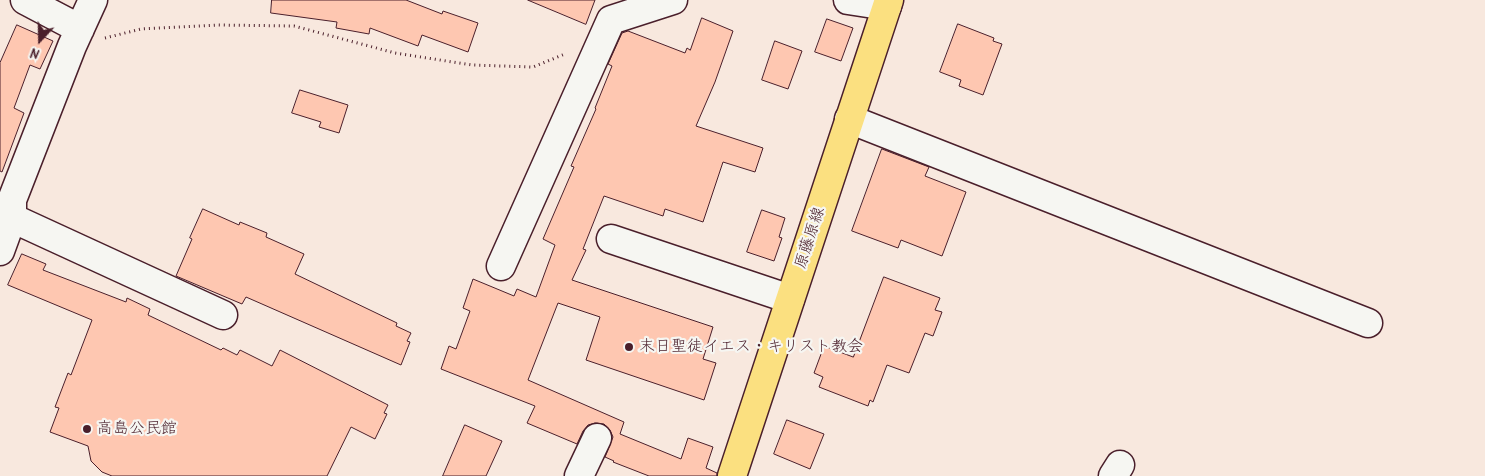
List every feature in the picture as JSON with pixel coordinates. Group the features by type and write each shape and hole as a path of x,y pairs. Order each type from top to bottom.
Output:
{"main road":[{"name":"原藤原線","path":"732,476 888,3"}],"street":[{"path":"25,0 76,37"},
{"path":"0,252 8,204 93,0"},
{"path":"501,266 611,20 631,6 673,0"},
{"path":"848,0 888,3"},
{"path":"849,119 1368,323"},
{"path":"8,204 223,315"},
{"path":"611,239 790,299"},
{"path":"579,476 597,438"}],"path":[{"path":"76,37 141,29 218,25 294,26 395,53 472,66 532,67 603,38"}],"building":[{"path":"272,0 406,0 442,14 443,11 478,23 468,52 422,35 418,46 370,28 369,34 336,28 337,22 271,13"},
{"path":"528,0 595,0 586,24"},
{"path":"702,18 733,31 715,82 696,126 763,148 755,172 723,162 703,222 665,209 663,216 604,196 583,249 586,250 572,280 713,327 703,359 716,363 704,400 586,360 600,317 558,303 528,380 624,422 620,434 681,459 688,438 713,447 706,468 717,473 717,476 649,476 605,457 613,437 610,430 604,424 595,423 588,425 577,444 527,423 535,406 441,369 449,346 456,349 470,311 463,308 473,279 514,296 517,289 536,297 555,245 543,239 574,167 571,166 596,109 612,66 608,64 622,33 628,31 685,53 687,48 690,50"},
{"path":"827,19 853,28 841,61 815,52"},
{"path":"958,24 994,38 993,41 1002,44 983,95 959,86 961,80 940,72"},
{"path":"17,25 53,41 40,69 30,65 14,108 24,113 2,172 0,171 0,63"},
{"path":"775,41 802,51 788,89 762,80"},
{"path":"300,90 348,105 339,133 319,127 321,122 292,113"},
{"path":"882,149 929,167 925,176 966,192 942,256 901,240 898,248 852,231"},
{"path":"203,209 239,225 240,222 267,233 266,237 304,254 295,274 397,323 396,326 411,333 407,341 410,342 401,365 246,297 242,304 176,276"},
{"path":"762,210 785,218 779,237 782,238 774,261 747,252"},
{"path":"22,254 46,264 43,270 126,302 127,298 150,309 148,315 221,350 223,348 237,355 240,350 272,366 280,350 388,405 384,413 387,414 375,439 351,427 327,476 112,476 102,472 91,461 88,446 50,432 59,408 55,407 68,373 71,375 92,320 8,285"},
{"path":"884,277 940,298 935,310 942,312 933,336 925,333 909,373 887,365 873,402 870,400 868,406 819,387 823,377 814,373 824,346 853,357"},
{"path":"787,420 824,434 810,469 774,454"},
{"path":"465,425 502,441 486,476 443,476"}],"place":[{"name":"末日聖徒イエス・キリスト教会","path":"629,347"},
{"name":"高島公民館","path":"87,429"}]}
